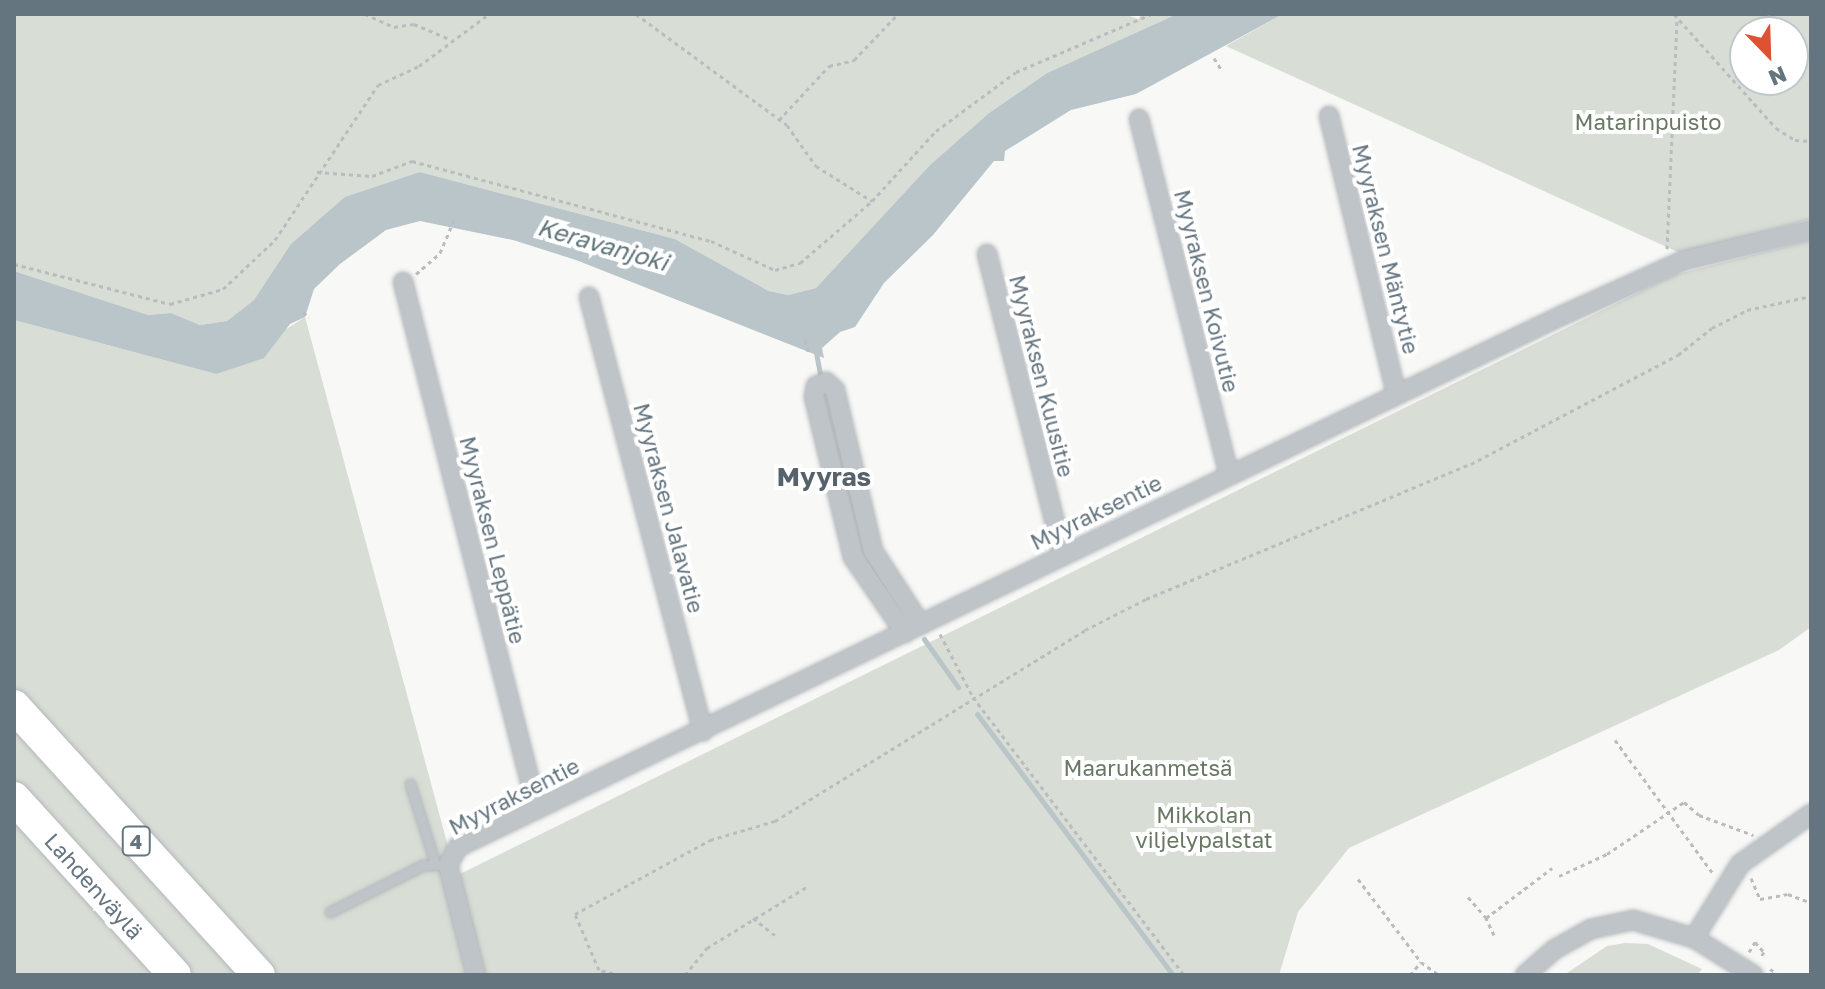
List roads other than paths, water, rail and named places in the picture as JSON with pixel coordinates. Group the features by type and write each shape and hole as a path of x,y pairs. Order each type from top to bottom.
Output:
{"highway":[{"name":"4","path":"14,706 259,975"},
{"name":"Lahdenväylä","path":"14,798 175,975"}],"street":[{"name":"Myyraksen Mäntytie","path":"1329,116 1396,393"},
{"name":"Myyraksen Koivutie","path":"1139,119 1229,474"},
{"name":"Myyraksentie","path":"476,975 455,893 442,864 458,847 1396,393 1665,269 1811,230"},
{"name":"Myyraksen Kuusitie","path":"987,254 1063,555"},
{"name":"Myyraksen Leppätie","path":"403,282 537,809"},
{"name":"Myyraksen Jalavatie","path":"589,297 703,731"},
{"path":"832,383 873,551 919,626 853,557 816,386 832,383"},
{"path":"1694,938 1740,864 1811,814"},
{"path":"1525,975 1555,949 1612,922 1654,922 1755,968"}],"lane":[{"path":"330,912 442,864 410,784"}],"water":[{"name":"Keravanjoki","path":"1177,14 1283,14 1136,94 1071,110 1005,151 1004,161 994,161 933,235 884,283 855,327 840,332 822,348 824,358 576,260 513,240 420,221 386,230 340,264 314,289 305,317 290,324 264,358 216,374 14,320 14,271 148,315 171,313 200,325 227,321 254,300 290,245 345,197 420,172 675,239 769,291 788,295 816,288 930,165 989,113 1047,73"}],"waterway":[{"path":"816,353 821,378"},
{"path":"825,394 865,552"},
{"path":"874,568 901,610"},
{"path":"924,639 958,687"},
{"path":"977,714 1173,975"}],"district":[{"name":"Myyras","path":"824,477"}],"park label":[{"name":"Matarinpuisto","path":"1648,122"},
{"name":"Maarukanmetsä","path":"1148,768"},
{"name":"Mikkolan viljelypalstat","path":"1204,826"}]}
